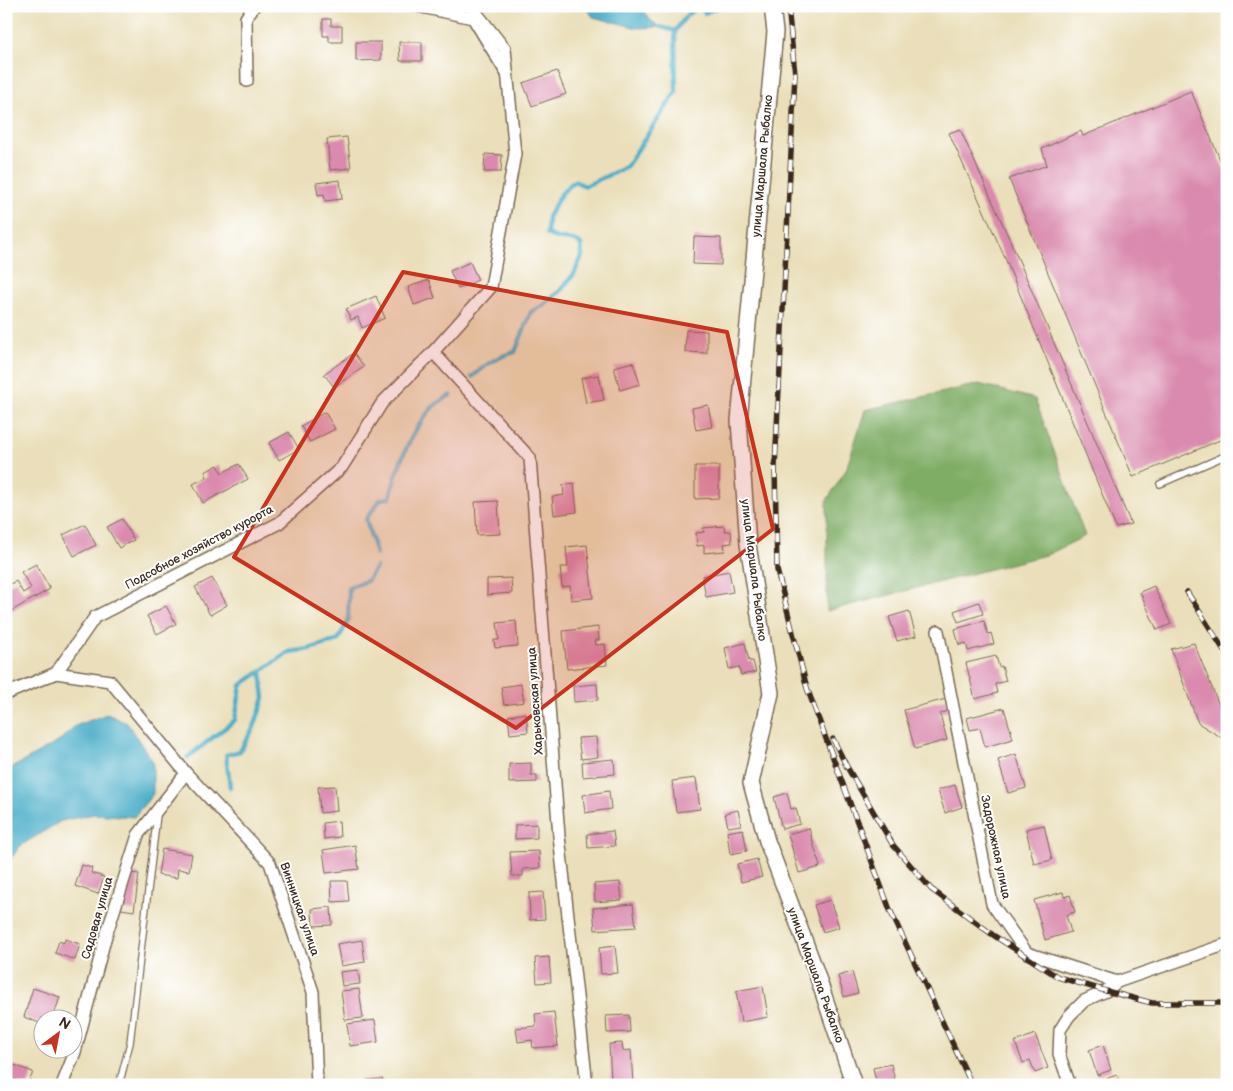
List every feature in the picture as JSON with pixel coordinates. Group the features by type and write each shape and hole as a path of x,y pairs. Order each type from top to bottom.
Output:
{"street":[{"path":"247,81 246,18 254,6"},
{"path":"417,6 473,18 509,78"},
{"name":"Подсобное хозяйство курорта","path":"56,673 95,617 279,523 342,467 382,403 433,352 492,287 516,154 505,49 471,6"},
{"name":"улица Маршала Рыбалко","path":"772,6 775,32 739,421 748,544 770,693 751,783 766,841 815,968 854,1085"},
{"name":"Харьковская улица","path":"433,352 530,458 559,836 587,1085"},
{"name":"Задорожная улица","path":"938,631 992,904 1027,953 1117,982"},
{"path":"6,694 56,673"},
{"name":"Винницкая улица","path":"56,673 110,681 186,773 270,863 313,992 317,1085"},
{"name":"Садовая улица","path":"62,1085 75,1052 105,939 138,834 186,773"},
{"path":"1070,1085 1059,1054 1060,1030 1069,1016 1084,1001 1106,992 1117,982 1227,944"}],"lane":[{"path":"1160,484 1227,455"},
{"path":"119,1085 130,1043 157,810"}],"highlighted area":[{"path":"403,272 727,332 773,529 516,728 234,557"}],"green space":[{"path":"979,384 1035,399 1085,536 1049,554 827,611 827,500 846,470 865,410"}],"water":[{"path":"585,6 641,6 651,21 661,27 638,28 593,17"},
{"path":"107,714 127,723 153,762 153,794 134,817 94,814 61,821 20,846 6,866 6,771 58,742 75,726"}],"building":[{"path":"323,19 331,19 331,26 342,26 342,42 329,42 329,36 323,36"},
{"path":"356,42 381,42 381,60 356,61"},
{"path":"399,42 422,42 422,61 400,61"},
{"path":"557,71 566,94 532,106 523,83"},
{"path":"1191,91 1227,176 1227,437 1133,477 1009,179 1047,165 1042,149 1081,131 1083,136"},
{"path":"960,129 1017,256 1131,524 1116,528 1005,258 949,133"},
{"path":"347,137 351,168 330,170 327,139"},
{"path":"485,154 502,155 501,172 484,172"},
{"path":"340,180 342,199 325,201 324,194 318,195 316,183"},
{"path":"694,237 721,238 721,265 693,264"},
{"path":"470,262 478,280 458,289 450,271"},
{"path":"429,280 435,298 414,305 408,287"},
{"path":"376,296 385,318 362,328 358,317 351,320 346,309"},
{"path":"686,330 707,331 707,353 685,352"},
{"path":"354,353 364,367 334,387 324,374"},
{"path":"633,362 640,384 620,390 614,367"},
{"path":"599,375 604,400 586,403 581,378"},
{"path":"708,405 712,427 696,430 692,408"},
{"path":"325,412 335,429 310,442 301,426"},
{"path":"289,432 299,449 279,460 269,443"},
{"path":"239,464 248,479 203,503 193,484 207,477 205,472 218,465 222,473"},
{"path":"695,466 719,466 719,498 695,499"},
{"path":"574,483 577,512 554,515 552,497 564,495 563,485"},
{"path":"498,501 500,534 477,535 475,502"},
{"path":"122,519 134,540 119,548 107,527"},
{"path":"85,524 96,545 74,556 63,535"},
{"path":"724,526 725,531 731,531 732,543 724,544 725,551 704,553 704,545 697,546 696,533 704,532 703,528"},
{"path":"587,545 593,598 571,600 570,586 562,587 560,567 568,567 566,547"},
{"path":"36,564 50,589 6,614 6,598 10,595 6,586 16,581 23,593 31,588 21,572"},
{"path":"729,571 733,592 706,597 702,576"},
{"path":"212,578 227,605 210,615 195,587"},
{"path":"511,578 512,593 487,595 487,579"},
{"path":"1154,586 1171,624 1157,630 1140,592"},
{"path":"979,602 983,614 958,622 954,611"},
{"path":"166,606 176,624 157,634 147,616"},
{"path":"909,611 916,636 897,641 889,617"},
{"path":"516,621 518,646 495,648 494,640 499,640 497,623"},
{"path":"984,621 988,634 991,633 994,644 968,651 966,643 959,645 955,629"},
{"path":"598,627 599,640 595,640 596,645 605,644 607,665 567,669 563,631"},
{"path":"745,643 749,661 753,661 756,672 741,675 739,667 729,669 725,648"},
{"path":"1194,643 1221,710 1227,714 1227,741 1198,723 1171,649"},
{"path":"996,656 999,667 1002,666 1006,681 995,684 997,693 975,699 966,663"},
{"path":"521,684 524,702 504,705 501,687"},
{"path":"597,684 598,700 574,702 573,686"},
{"path":"946,699 949,710 940,714 947,740 915,749 904,710"},
{"path":"1004,708 1013,739 985,747 980,728 970,730 967,718"},
{"path":"526,713 528,732 510,734 508,716"},
{"path":"596,737 598,757 581,759 578,738"},
{"path":"1016,754 1026,788 1008,793 998,760"},
{"path":"614,759 615,774 583,777 582,762"},
{"path":"531,763 531,775 537,775 537,782 509,783 509,764"},
{"path":"696,778 700,809 676,812 672,781"},
{"path":"955,785 962,807 945,813 938,790"},
{"path":"335,786 337,811 320,813 318,787"},
{"path":"609,791 611,809 585,813 583,795"},
{"path":"787,793 791,809 796,808 800,824 782,829 774,797"},
{"path":"738,810 741,825 728,827 725,813"},
{"path":"339,821 340,837 324,839 323,823"},
{"path":"537,824 537,838 515,839 515,825"},
{"path":"1044,825 1052,860 1034,864 1026,829"},
{"path":"809,828 820,867 799,873 788,834"},
{"path":"743,829 747,851 730,854 727,832"},
{"path":"613,831 615,846 588,848 587,834"},
{"path":"355,845 359,869 326,873 323,850"},
{"path":"162,849 192,854 189,871 178,869 177,878 158,875"},
{"path":"539,851 540,868 523,869 523,876 512,876 510,852"},
{"path":"757,859 762,877 741,882 737,864"},
{"path":"82,865 92,868 91,873 104,877 98,894 75,886"},
{"path":"125,872 139,874 134,911 121,909"},
{"path":"331,881 347,881 349,901 332,902"},
{"path":"620,882 622,900 595,902 594,884"},
{"path":"543,892 545,919 530,920 529,893"},
{"path":"1063,892 1064,897 1070,895 1075,912 1066,915 1071,932 1045,940 1034,900"},
{"path":"830,900 839,927 823,932 814,905"},
{"path":"633,904 636,927 595,930 593,908"},
{"path":"331,907 332,925 313,926 312,909"},
{"path":"65,939 80,944 75,960 55,953 59,941 64,943"},
{"path":"362,940 365,962 341,966 337,944"},
{"path":"615,946 618,973 601,974 599,948"},
{"path":"549,957 551,982 537,983 535,958"},
{"path":"358,970 360,984 342,986 340,972"},
{"path":"852,972 858,993 844,997 838,976"},
{"path":"763,986 768,1017 741,1022 736,991"},
{"path":"33,988 60,997 56,1008 32,1008 32,1020 24,1017"},
{"path":"359,989 363,1018 345,1020 341,991"},
{"path":"554,1012 558,1046 533,1048 532,1040 518,1042 516,1028 536,1026 535,1014"},
{"path":"629,1015 630,1032 607,1033 606,1016"},
{"path":"375,1020 378,1042 350,1046 347,1024"},
{"path":"1035,1034 1048,1068 1035,1073 1030,1060 1023,1063 1015,1042"},
{"path":"622,1043 623,1051 631,1050 633,1085 616,1085 616,1080 611,1080 609,1044"},
{"path":"1103,1045 1111,1070 1097,1075 1089,1050"},
{"path":"891,1064 896,1085 877,1085 873,1068"},
{"path":"14,1065 33,1072 28,1085 16,1085 7,1082"},
{"path":"1117,1075 1121,1085 1100,1085 1099,1081"},
{"path":"383,1079 383,1085 367,1085 367,1080"}],"waterway":[{"path":"675,31 687,15 699,6"},
{"path":"700,6 705,13 720,6"},
{"path":"472,377 482,368 502,356 515,352 531,312 542,306 559,292 574,274 582,256 581,244 547,234 548,217 561,194 574,181 585,186 626,167 676,92 675,31 661,27"},
{"path":"376,554 366,519 381,499 390,498 396,474 405,451 423,418 435,405 451,395"},
{"path":"188,757 235,720 241,685 289,652 309,649 338,640 348,621 349,587 367,581 376,567"},
{"path":"230,787 226,755 240,751 254,727 264,698 261,672"}],"railway":[{"path":"788,6 795,74 775,467 777,570 807,688 890,910 972,1085"},
{"path":"1187,592 1227,655"},
{"path":"833,739 847,767 893,845 931,889 993,935 1058,977 1106,991 1152,1003 1227,1003"}]}
